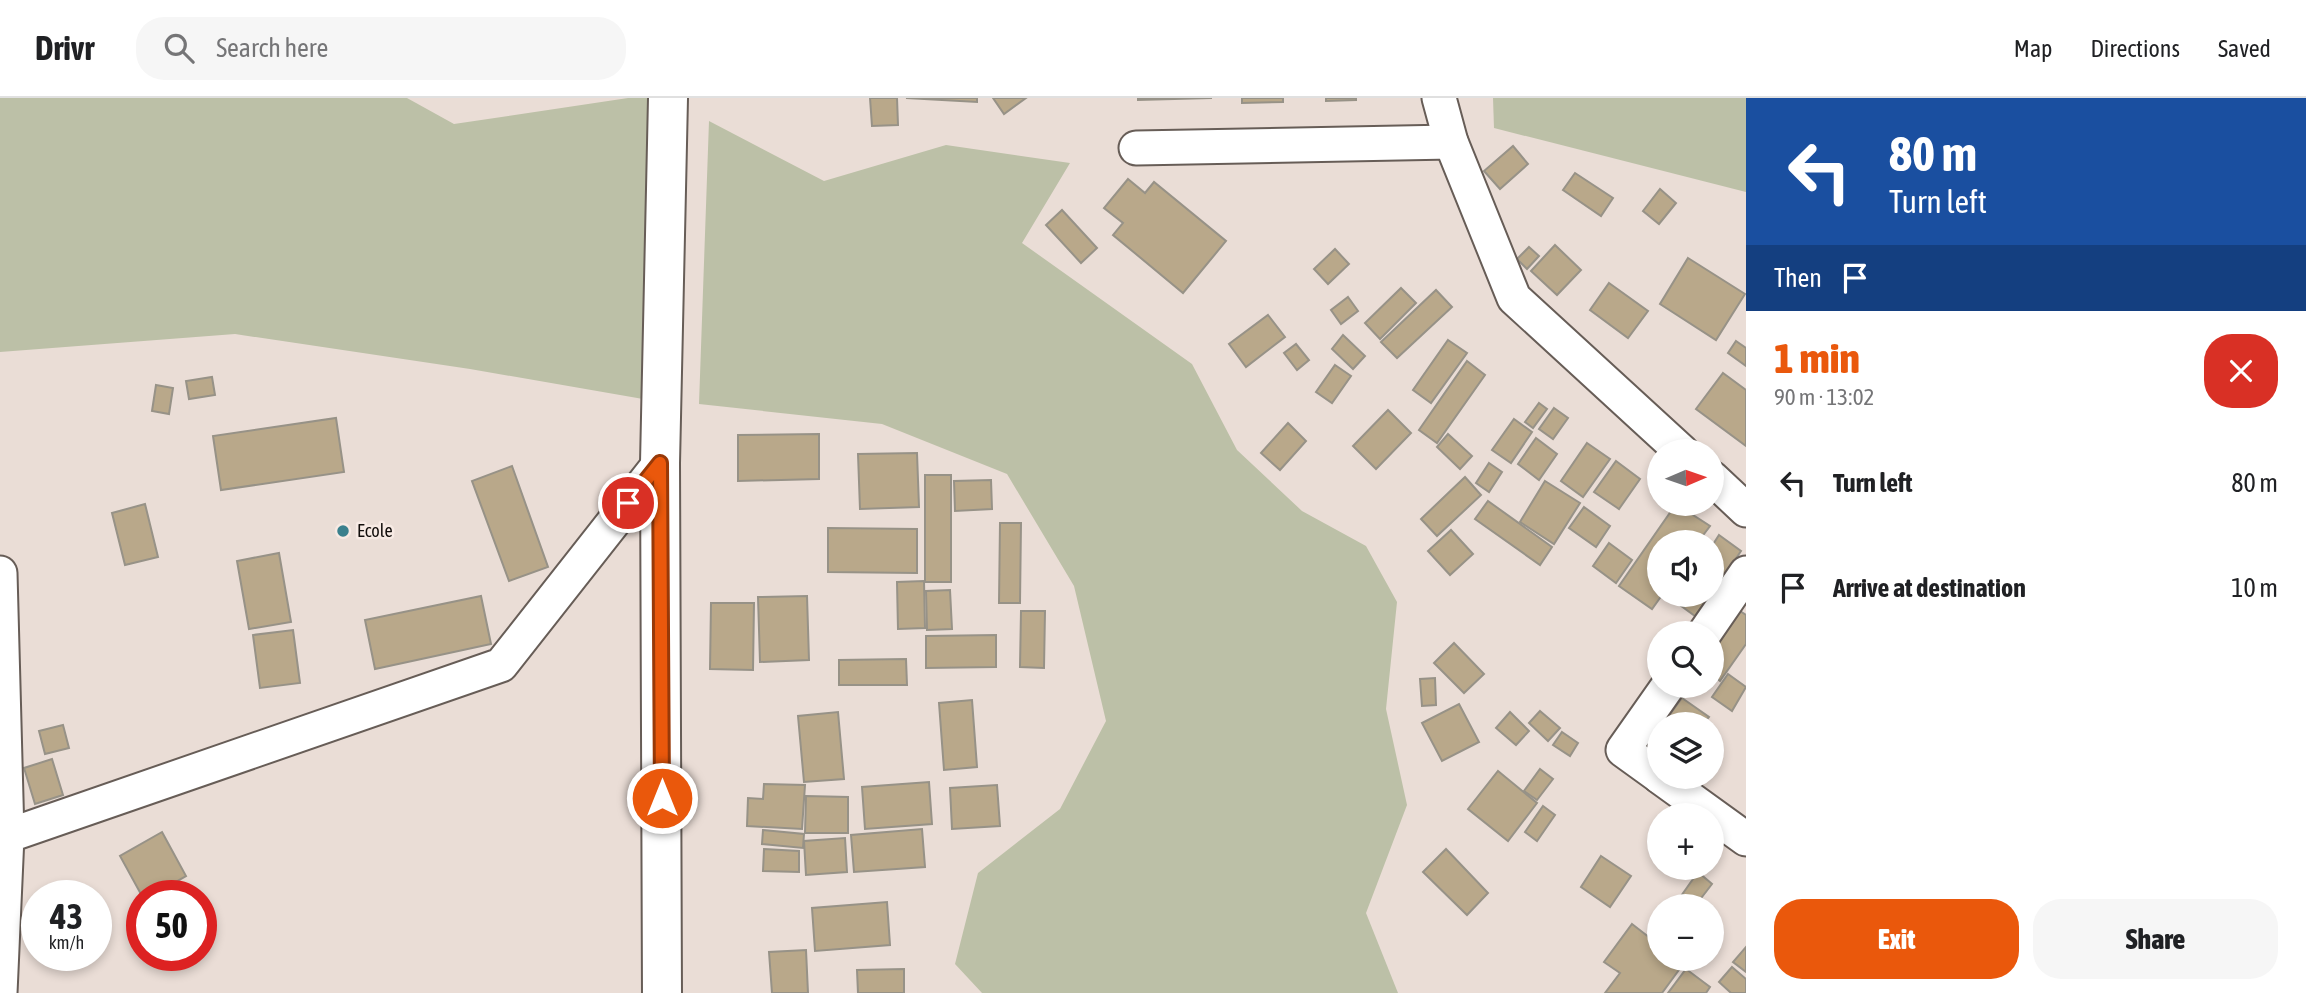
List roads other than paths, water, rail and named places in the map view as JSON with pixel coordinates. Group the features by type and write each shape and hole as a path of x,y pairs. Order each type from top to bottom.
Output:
{"main road":[{"path":"662,993 660,463 668,98"}],"street":[{"path":"1439,98 1451,142 1514,298 1668,439"},
{"path":"1136,148 1451,142"},
{"path":"8,836 501,665 660,463"},
{"path":"1724,489 1746,510"},
{"path":"0,573 8,836 0,993"},
{"path":"1713,621 1746,573"},
{"path":"1647,716 1623,750 1647,767"},
{"path":"1678,789 1746,839"}],"place":[{"name":"Ecole","path":"343,531"}]}
